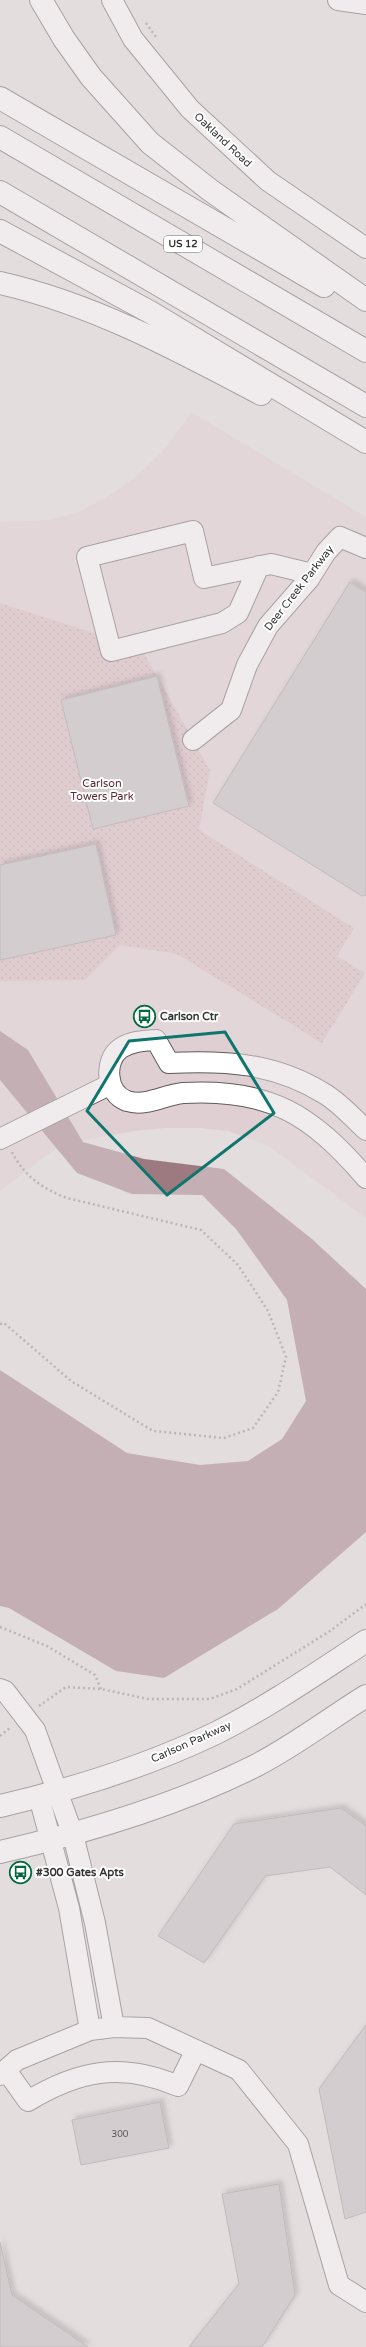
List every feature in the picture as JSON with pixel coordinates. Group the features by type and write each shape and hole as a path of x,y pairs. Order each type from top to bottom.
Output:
{"main road":[{"path":"41,0 64,39 91,77 150,143 210,190 366,300"},
{"path":"0,98 366,311"},
{"name":"US 12","path":"0,137 366,351"},
{"path":"0,192 366,406"},
{"path":"0,231 150,312 366,442"},
{"path":"0,283 70,303 145,334 366,451"},
{"name":"Carlson Parkway","path":"0,1806 49,1794 128,1770 214,1733 286,1693 366,1641"},
{"path":"0,1852 73,1835 186,1797 256,1765 366,1696"}],"street":[{"name":"Oakland Road","path":"112,0 133,39 190,109 268,181 366,248"},
{"path":"338,0 366,4"},
{"path":"259,566 238,613 222,623 110,650 87,557 193,531 204,578 259,566 271,564 312,574"},
{"name":"Deer Creek Parkway","path":"193,740 231,710 247,665 268,626 312,574 326,552 340,537 366,548"},
{"path":"174,1094 169,1063 156,1040 133,1042 119,1049 110,1064 109,1079 114,1092 125,1100 142,1104 174,1094 203,1092 233,1094 262,1099 290,1110 316,1127 344,1153 366,1178"},
{"path":"169,1063 213,1060 258,1065 295,1079 325,1094 366,1130"},
{"path":"6,1136 111,1084"},
{"path":"0,1689 5,1691 35,1730 49,1794 52,1840 69,1908 90,2030"},
{"path":"49,1794 73,1835 86,1886 114,2027"},
{"path":"196,2050 178,2086 140,2073 112,2072 82,2076 55,2084 28,2101 3,2072 17,2060 90,2030 114,2027 148,2028 196,2050 239,2070 298,2144 339,2285 366,2302"}],"path":[{"path":"143,18 160,42"},
{"path":"0,1324 4,1323 71,1381 153,1431 224,1438 253,1428 278,1392 286,1357 268,1311 238,1265 201,1230 67,1198 48,1191 29,1177 16,1158 6,1136"},
{"path":"0,1736 66,1687 101,1689 148,1699 210,1699 237,1690 330,1631 366,1604"},
{"path":"0,1627 47,1646 95,1675 101,1689"}],"highlighted area":[{"path":"225,1032 274,1113 167,1195 87,1111 129,1041"}],"shaded area":[{"path":"191,412 366,517 366,1218 267,1145 228,1131 199,1128 165,1128 135,1131 95,1138 55,1149 0,1191 0,522 51,520 81,511 110,495 139,474 165,449"},
{"path":"0,1031 28,1050 83,1142 144,1159 224,1169 312,1239 366,1289 366,1532 278,1609 164,1678 116,1671 9,1608 0,1606 0,1370 127,1453 200,1465 248,1461 282,1439 306,1401 287,1300 236,1229 202,1195 132,1194 77,1173 0,1080"}],"green space":[{"name":"Carlson Towers Park","path":"0,603 141,648 210,770 199,830 354,928 337,956 365,973 322,1043 177,954 120,945 85,980 0,981"}],"building":[{"path":"350,582 366,592 366,895 362,896 213,803"},
{"path":"157,676 189,806 93,829 61,700"},
{"path":"96,844 116,935 0,960 0,865"},
{"path":"341,1808 366,1826 366,1895 330,1867 265,1876 204,1963 158,1936 234,1824"},
{"path":"366,2025 366,2212 345,2219 319,2089"},
{"path":"160,2102 169,2148 81,2165 72,2120"},
{"path":"279,2184 295,2295 262,2347 189,2347 239,2284 222,2194"},
{"path":"0,2242 12,2295 88,2347 0,2347"}],"place":[{"name":"Carlson Ctr","path":"145,1016"},
{"name":"#300 Gates Apts","path":"21,1872"}]}
